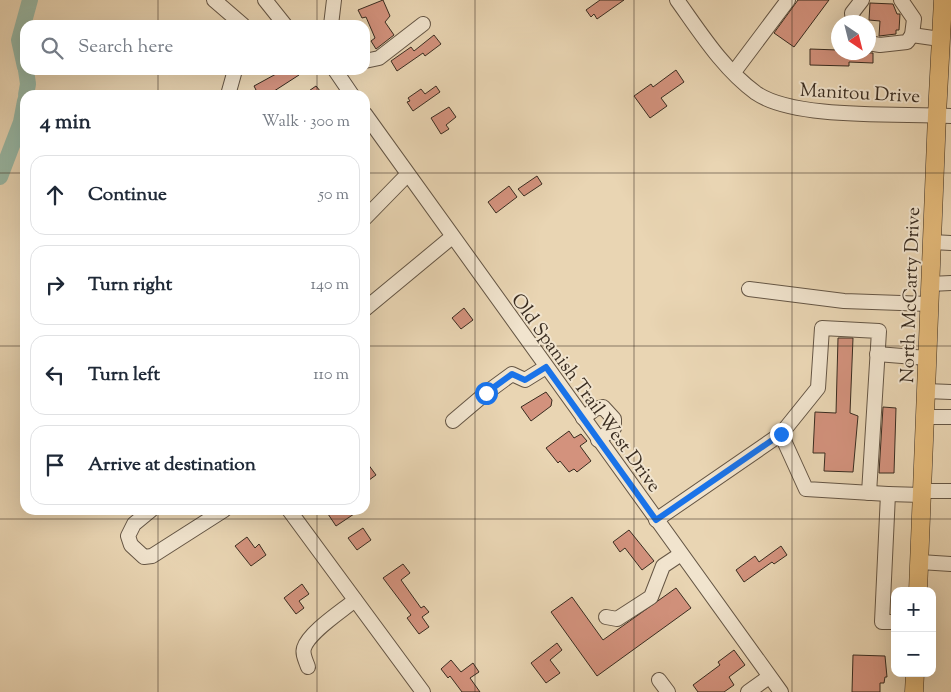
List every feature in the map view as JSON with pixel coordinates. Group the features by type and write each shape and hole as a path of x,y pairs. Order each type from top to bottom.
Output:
{"main road":[{"name":"North McCarty Drive","path":"918,587 932,242 944,115 940,39 946,1"},
{"path":"914,692 915,677"}],"street":[{"path":"214,0 237,20"},
{"path":"265,0 281,20"},
{"path":"332,20 334,0"},
{"name":"Manitou Drive","path":"677,0 719,58 756,93 793,109 944,115"},
{"path":"734,72 788,0"},
{"path":"852,15 862,0"},
{"path":"876,44 907,42 912,34 914,19 902,0"},
{"path":"370,59 379,58 423,24"},
{"path":"912,34 940,39"},
{"path":"229,90 234,75"},
{"path":"338,75 348,90"},
{"name":"Old Spanish Trail West Drive","path":"370,121 781,692"},
{"path":"370,213 407,175"},
{"path":"370,305 452,237"},
{"path":"932,242 951,243"},
{"path":"930,284 951,283"},
{"path":"749,289 844,301 929,304"},
{"path":"656,520 781,434 818,388 822,328 879,331 869,493"},
{"path":"877,354 927,358"},
{"path":"453,421 512,374 525,380 546,367"},
{"path":"926,390 951,392"},
{"path":"583,418 595,409 603,407 614,419 614,428 598,440"},
{"path":"925,417 951,417"},
{"path":"781,434 806,489 888,494 951,491"},
{"path":"888,494 882,622 891,622"},
{"path":"145,515 134,524 128,536 131,545 144,557 152,556 219,515"},
{"path":"293,515 422,692"},
{"path":"606,616 617,619 651,597 662,566 681,554"},
{"path":"920,562 951,564"},
{"path":"308,667 304,655 304,647 313,634 355,600"},
{"path":"748,692 770,677"},
{"path":"659,680 668,692"}],"building":[{"path":"383,0 390,16 385,22 394,35 376,49 371,41 375,38 370,26 370,20 367,20 366,17 362,18 358,10"},
{"path":"600,0 624,0 597,19 594,14 591,17 586,10"},
{"path":"798,0 829,0 794,47 774,33"},
{"path":"870,3 893,4 897,14 900,14 899,30 896,30 896,34 879,36 880,21 876,21 876,15 869,15"},
{"path":"434,35 441,44 425,56 423,53 397,71 391,61 411,47 414,51"},
{"path":"810,49 831,50 831,60 873,60 873,63 849,62 849,66 810,65"},
{"path":"676,70 684,82 661,98 667,106 650,118 634,96 651,84 653,87"},
{"path":"274,75 299,75 276,90 256,90 254,86"},
{"path":"316,86 319,90 310,90"},
{"path":"436,86 440,92 413,111 407,102 410,101 408,98 421,89 425,94"},
{"path":"449,107 456,117 446,125 449,129 441,134 431,118"},
{"path":"537,176 542,184 524,196 518,189"},
{"path":"509,186 517,197 496,213 488,202"},
{"path":"464,308 473,320 461,329 452,318"},
{"path":"838,338 853,338 850,413 858,416 853,472 824,471 825,453 813,453 815,412 836,413"},
{"path":"546,392 552,400 551,406 531,421 521,407"},
{"path":"883,407 896,408 894,473 879,473"},
{"path":"569,431 574,438 581,434 587,441 580,446 591,461 577,472 574,469 569,472 560,461 558,463 546,448"},
{"path":"370,467 376,475 370,479"},
{"path":"329,515 352,515 336,526"},
{"path":"363,528 371,540 357,550 348,538"},
{"path":"629,530 654,561 642,570 625,548 620,552 613,542"},
{"path":"247,537 255,548 259,544 266,555 251,566 235,546"},
{"path":"781,546 787,555 774,564 772,562 744,582 736,570 755,556 759,562"},
{"path":"403,564 410,573 401,580 421,608 424,606 429,612 422,617 429,627 419,634 407,618 411,615 383,578"},
{"path":"302,584 309,594 299,601 304,608 296,614 284,598"},
{"path":"676,588 691,608 597,676 551,612 572,597 603,640"},
{"path":"557,643 562,650 550,660 560,673 546,683 531,663"},
{"path":"734,650 745,665 729,677 734,685 724,692 698,692 693,685 720,665 718,662"},
{"path":"853,655 885,656 887,677 885,677 884,683 880,683 880,692 852,692"},
{"path":"451,660 461,672 473,663 479,672 470,678 480,692 462,692 450,676 448,678 441,669"}],"waterway":[{"path":"24,20 30,0"},
{"path":"20,36 20,44"},
{"path":"27,75 27,90"},
{"path":"0,177 20,125"}],"route":[{"path":"486,393 512,374 525,380 546,367 656,520 781,434"}]}
